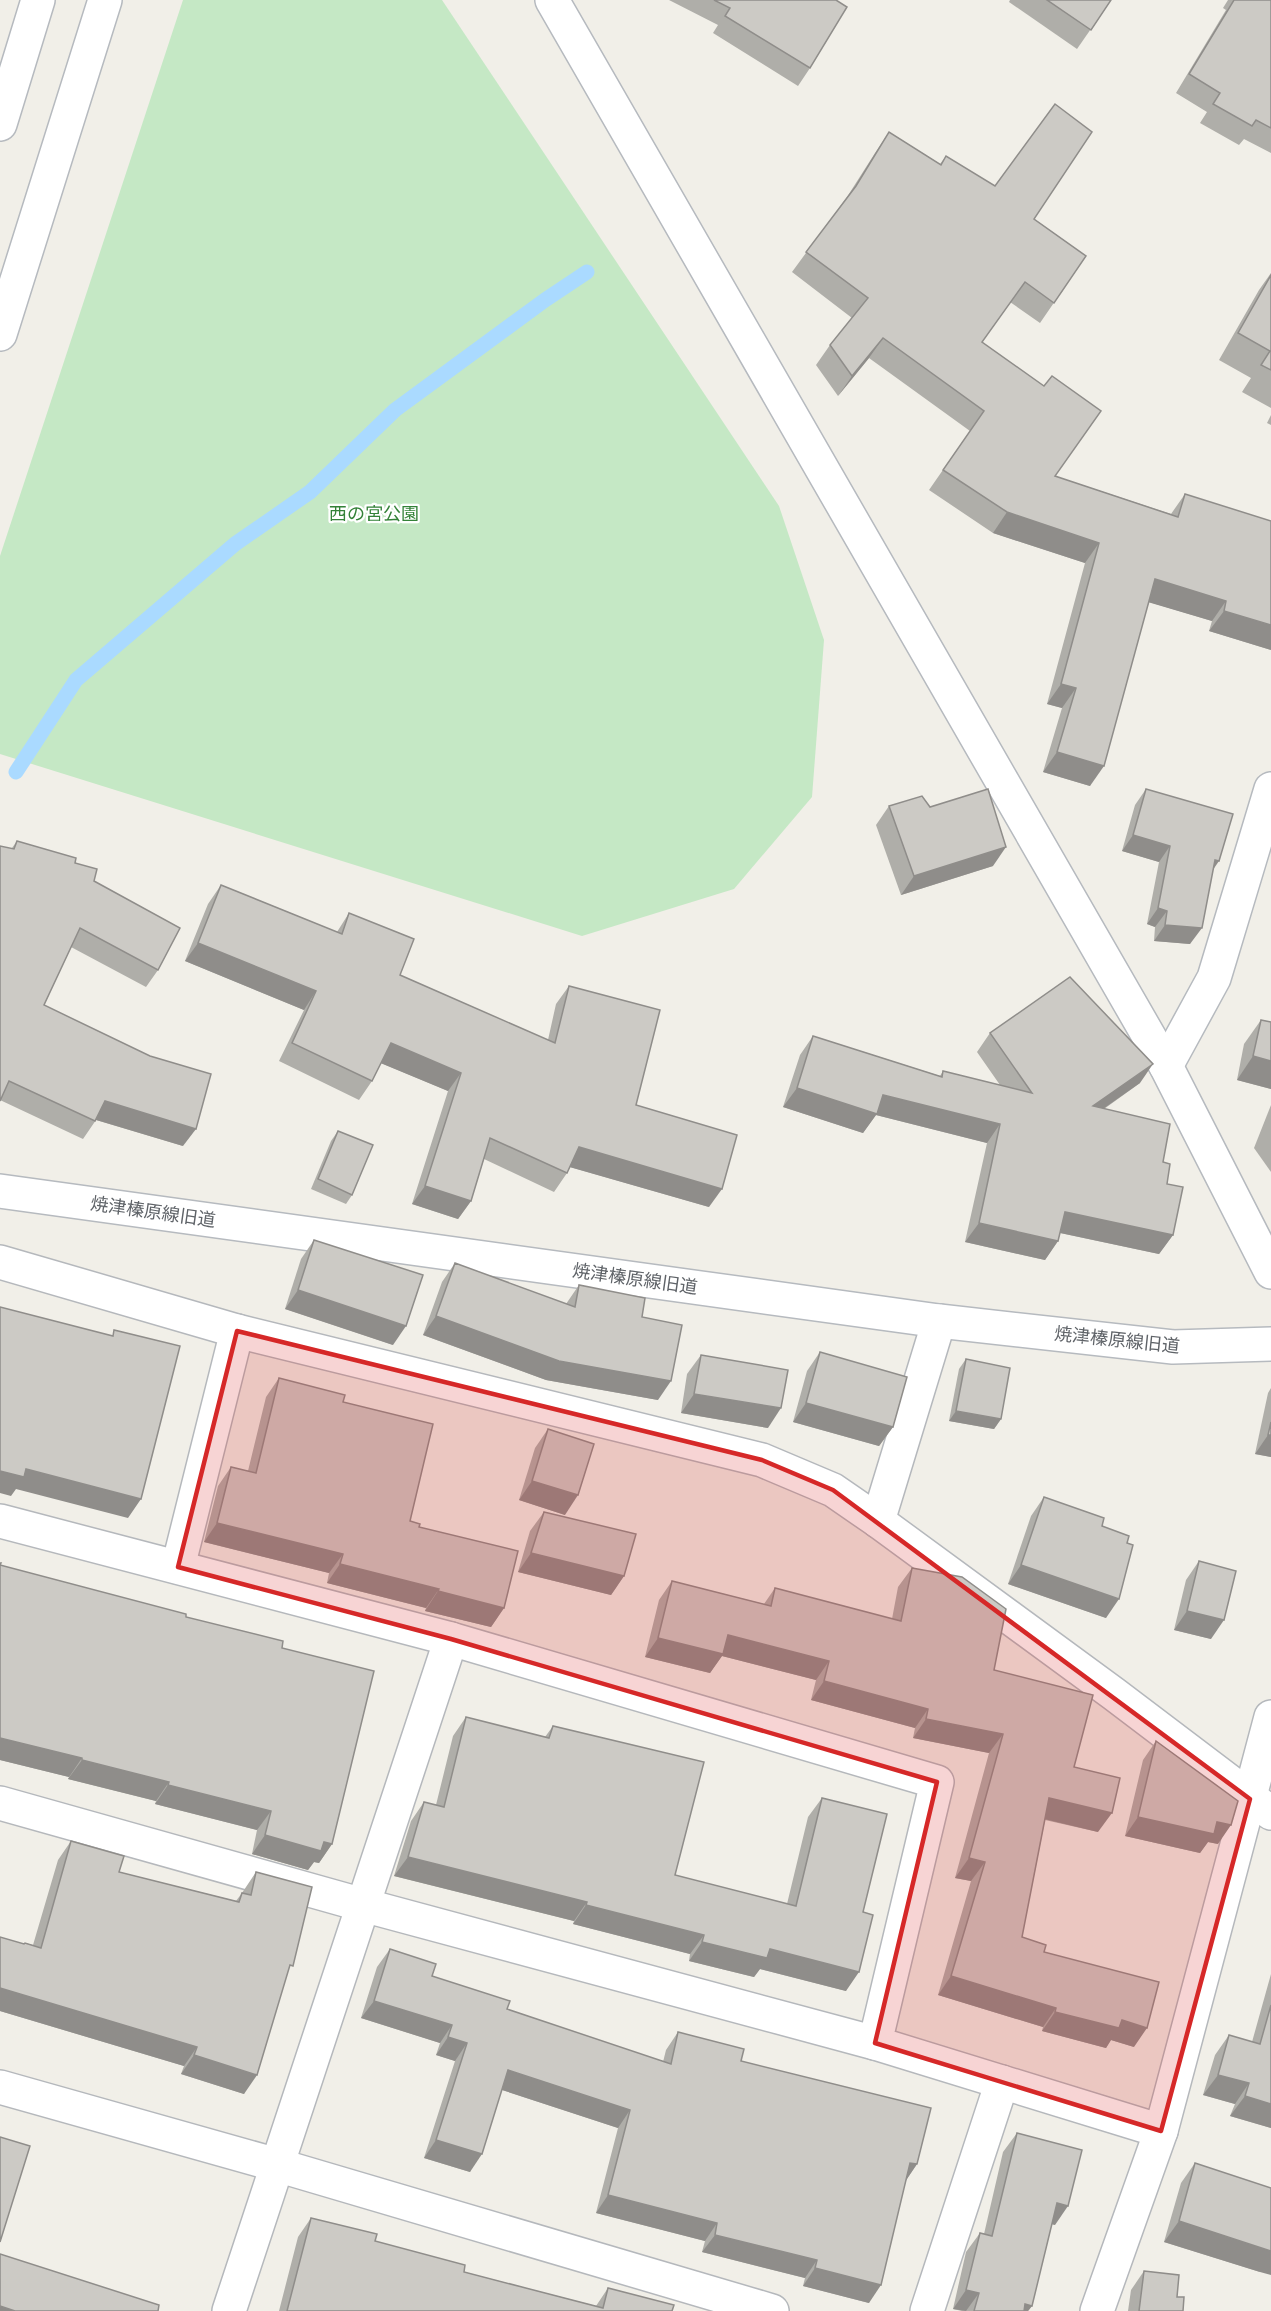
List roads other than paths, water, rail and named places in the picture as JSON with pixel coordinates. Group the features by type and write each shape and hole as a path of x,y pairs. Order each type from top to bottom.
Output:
{"street":[{"path":"0,124 38,0"},
{"path":"0,334 105,0"},
{"path":"552,0 1166,1066 1271,1272"},
{"path":"1166,1066 1214,978 1271,789"},
{"name":"焼津榛原線旧道","path":"0,1191 939,1321 1173,1347 1271,1344"},
{"path":"0,1262 237,1332 762,1460 833,1490 1114,1694 1261,1806"},
{"path":"878,1521 939,1321"},
{"path":"178,1567 237,1332"},
{"path":"0,1521 451,1639 937,1782 875,2043"},
{"path":"229,2311 451,1639"},
{"path":"1097,2311 1161,2131 1261,1806 1271,1717"},
{"path":"0,1803 363,1905 875,2043 1161,2131"},
{"path":"927,2311 1002,2082"},
{"path":"0,2087 277,2165 772,2311"}],"waterway":[{"path":"16,772 76,680 235,544 310,492 395,410 587,272"}],"park label":[{"name":"西の宮公園","path":"374,514"}]}
